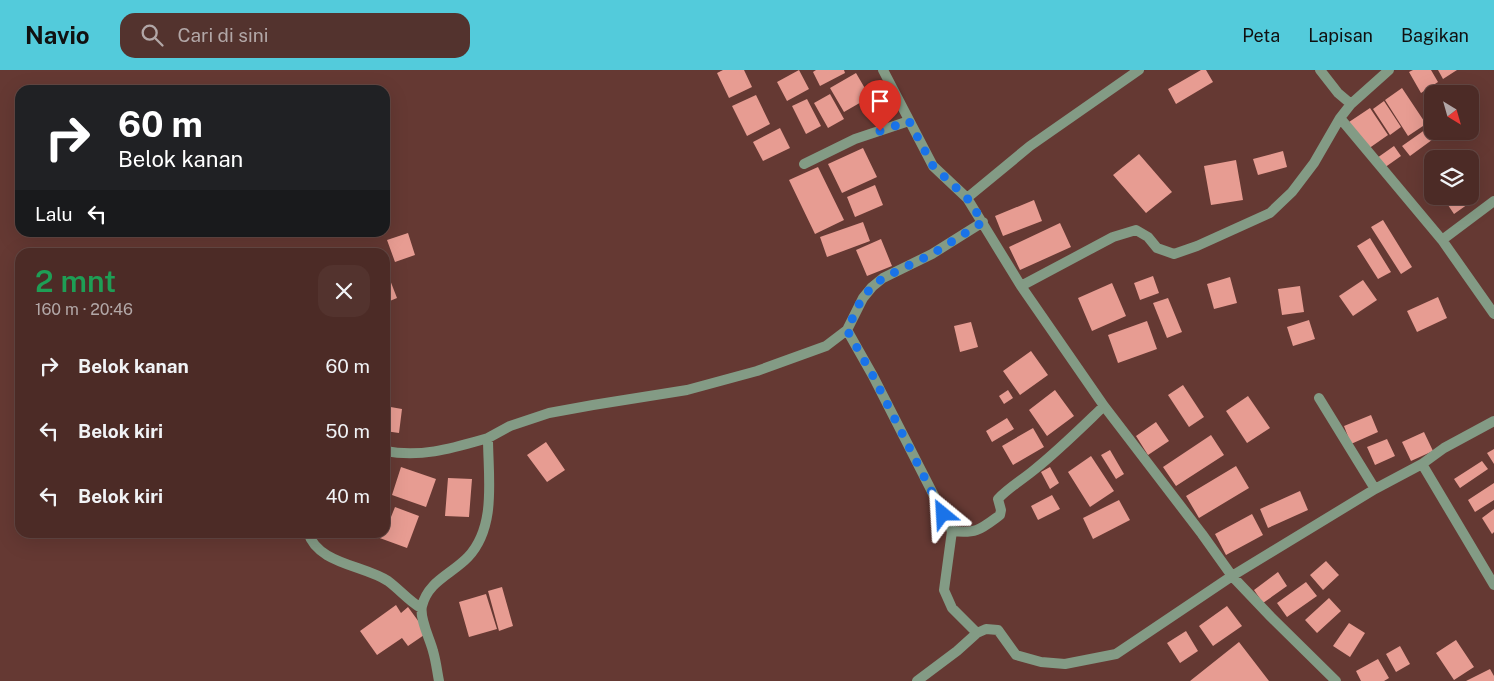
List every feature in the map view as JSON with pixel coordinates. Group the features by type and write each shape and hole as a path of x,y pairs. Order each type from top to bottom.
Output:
{"street":[{"path":"883,70 933,166 967,198 1022,286 1104,406 1232,576 1336,681"},
{"path":"967,198 1030,146 1139,70"},
{"path":"1320,70 1338,93 1351,104"},
{"path":"1022,286 1113,237 1136,230 1148,237 1157,248 1174,254 1197,246 1270,213 1292,192 1314,163 1340,118 1351,104 1389,70"},
{"path":"1340,118 1442,240 1494,314"},
{"path":"804,164 855,139 909,121"},
{"path":"1442,240 1494,201"},
{"path":"390,451 419,454 454,448 488,438 510,426 549,413 593,404 687,390 757,371 826,346 847,330 862,298 883,278 932,254 983,222"},
{"path":"847,330 873,376 952,531 944,590 952,608 976,633"},
{"path":"1319,398 1375,489"},
{"path":"952,531 968,533 976,531 1000,515 1001,510 998,500 1004,492 1066,444 1104,406"},
{"path":"917,681 957,651 976,633 986,629 998,630 1016,655 1041,662 1065,664 1116,654 1232,576 1375,489 1422,464 1444,448 1494,421"},
{"path":"439,681 433,650 421,608 435,584 467,558 477,547 484,532 488,510 488,438"},
{"path":"1422,464 1494,585"},
{"path":"310,538 319,551 387,580 411,602 421,608"}],"building":[{"path":"723,70 744,70 752,87 729,98 717,73"},
{"path":"799,70 809,89 787,101 777,82"},
{"path":"816,70 844,70 845,73 820,86 813,72"},
{"path":"1201,70 1206,70 1213,82 1176,104 1168,89"},
{"path":"1413,70 1431,70 1438,82 1433,85 1424,85 1424,91 1421,93 1409,72"},
{"path":"1438,70 1457,70 1443,79"},
{"path":"856,73 870,97 844,112 830,88"},
{"path":"1402,88 1424,121 1424,125 1408,136 1385,100"},
{"path":"830,94 844,119 828,128 814,103"},
{"path":"756,95 770,124 747,136 732,106"},
{"path":"807,99 821,126 806,134 792,106"},
{"path":"1384,101 1401,127 1390,135 1373,109"},
{"path":"1370,108 1388,135 1368,149 1349,122"},
{"path":"780,128 790,148 763,161 753,142"},
{"path":"1424,131 1424,140 1432,140 1410,156 1402,146"},
{"path":"1394,146 1401,156 1384,168 1377,158"},
{"path":"863,148 877,177 842,193 828,164"},
{"path":"1283,151 1287,167 1258,175 1253,159"},
{"path":"1139,154 1172,192 1146,213 1113,175"},
{"path":"1236,160 1243,200 1211,205 1204,166"},
{"path":"818,167 844,220 815,234 789,180"},
{"path":"875,185 883,205 855,217 847,197"},
{"path":"1034,200 1042,221 1003,236 995,216"},
{"path":"1448,205 1467,205 1454,214"},
{"path":"1383,220 1412,267 1401,274 1371,227"},
{"path":"863,222 870,241 827,257 820,237"},
{"path":"1060,223 1071,247 1020,270 1009,247"},
{"path":"408,233 415,255 395,262 387,240"},
{"path":"1370,238 1391,272 1378,279 1357,246"},
{"path":"881,239 892,266 867,276 856,250"},
{"path":"1153,276 1159,293 1140,300 1134,283"},
{"path":"1230,277 1237,303 1214,309 1207,284"},
{"path":"390,280 397,298 390,301"},
{"path":"1363,280 1377,300 1353,316 1339,296"},
{"path":"1112,283 1126,316 1092,331 1078,298"},
{"path":"1300,286 1304,312 1282,315 1278,289"},
{"path":"1438,297 1447,318 1417,332 1407,311"},
{"path":"1168,298 1182,332 1167,338 1153,303"},
{"path":"1309,320 1315,339 1293,346 1287,327"},
{"path":"1147,321 1157,349 1118,363 1108,335"},
{"path":"971,322 978,347 960,352 954,326"},
{"path":"1031,351 1048,375 1020,395 1003,371"},
{"path":"1183,385 1204,417 1189,427 1168,395"},
{"path":"1008,390 1013,398 1004,404 999,396"},
{"path":"1055,390 1074,416 1047,436 1029,410"},
{"path":"1248,396 1270,428 1247,443 1226,411"},
{"path":"390,407 402,409 399,433 390,432"},
{"path":"1371,415 1378,432 1351,444 1344,426"},
{"path":"1007,418 1014,429 992,442 986,431"},
{"path":"1156,422 1169,441 1148,455 1136,436"},
{"path":"1033,428 1044,447 1013,465 1002,446"},
{"path":"1424,432 1433,451 1411,461 1402,442"},
{"path":"1211,435 1224,455 1176,486 1163,467"},
{"path":"1387,439 1395,456 1375,465 1367,447"},
{"path":"546,442 565,470 547,482 527,455"},
{"path":"1494,449 1494,464 1487,453"},
{"path":"1110,450 1124,474 1116,479 1101,455"},
{"path":"1091,456 1114,491 1090,507 1068,472"},
{"path":"1482,461 1488,469 1460,488 1454,479"},
{"path":"1236,466 1249,488 1199,518 1186,496"},
{"path":"401,467 436,479 426,507 392,495"},
{"path":"1050,467 1059,483 1050,489 1041,472"},
{"path":"448,478 472,479 469,517 445,516"},
{"path":"1494,483 1494,500 1475,512 1468,500"},
{"path":"1300,491 1308,510 1268,528 1260,509"},
{"path":"1052,495 1060,509 1038,520 1031,506"},
{"path":"1119,500 1130,520 1093,539 1083,518"},
{"path":"395,507 419,516 407,548 380,538 390,538 391,517"},
{"path":"1494,509 1494,532 1492,534 1482,518"},
{"path":"1252,514 1263,535 1226,555 1215,534"},
{"path":"1326,561 1339,575 1323,590 1310,575"},
{"path":"1278,572 1287,586 1263,603 1254,590"},
{"path":"1306,582 1317,596 1287,617 1277,603"},
{"path":"502,587 513,626 499,631 488,591"},
{"path":"486,594 497,629 469,637 459,602"},
{"path":"1329,598 1341,611 1317,633 1305,620"},
{"path":"396,605 401,613 408,607 427,633 408,646 402,638 377,655 360,631"},
{"path":"1227,606 1242,626 1213,646 1199,626"},
{"path":"1349,623 1365,633 1350,657 1333,646"},
{"path":"1186,631 1198,651 1180,663 1167,643"},
{"path":"1456,640 1474,667 1454,680 1436,653"},
{"path":"1239,642 1269,681 1190,681"},
{"path":"1400,646 1410,664 1396,672 1386,654"},
{"path":"1378,659 1389,678 1384,681 1361,681 1356,671"},
{"path":"1490,669 1494,676 1494,681 1466,681"}],"route":[{"path":"880,131 909,121 933,166 967,198 983,222 932,254 883,278 862,298 847,330 873,376 943,514"}]}
